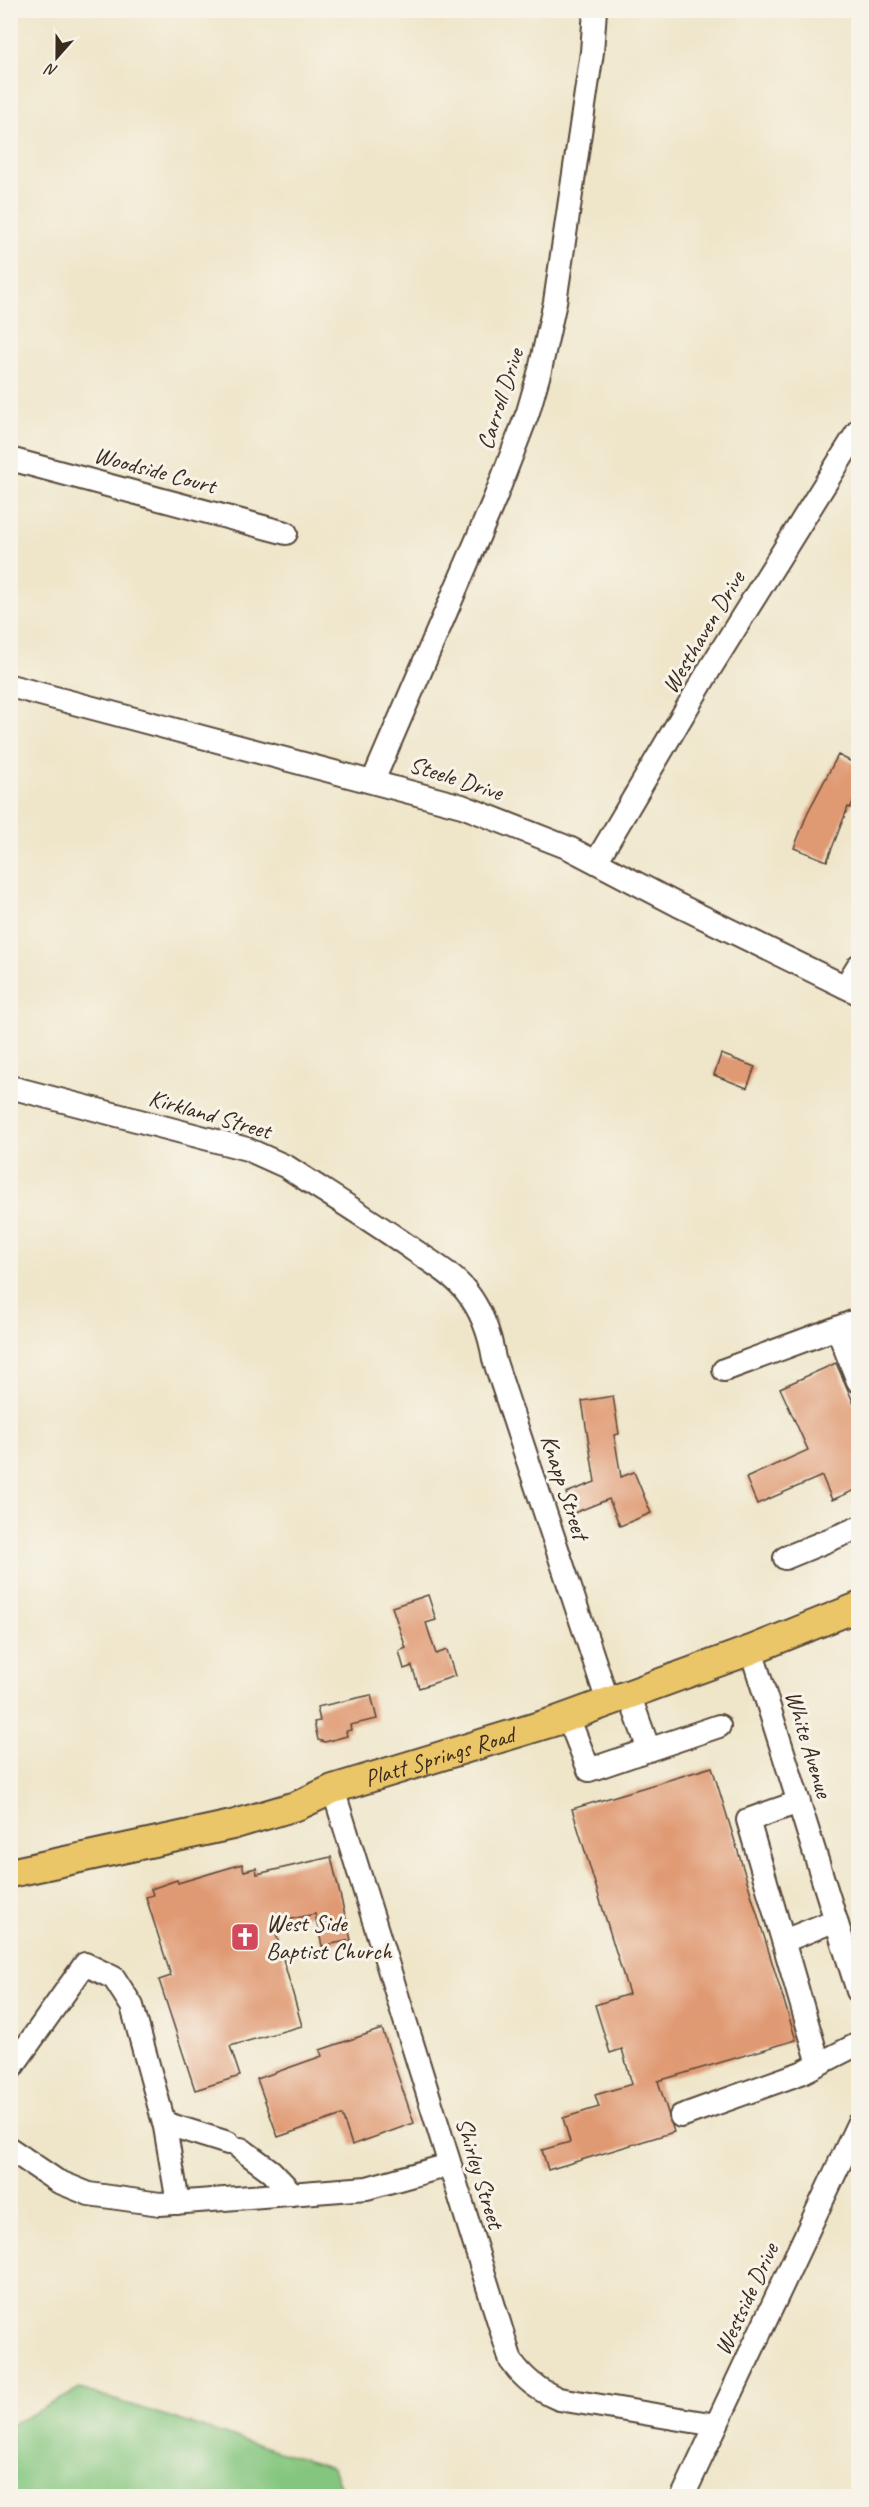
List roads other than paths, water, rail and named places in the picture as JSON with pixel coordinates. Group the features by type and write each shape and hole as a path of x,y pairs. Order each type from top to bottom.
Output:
{"main road":[{"name":"Platt Springs Road","path":"10,1873 232,1826 299,1805 333,1789 568,1717 751,1650 858,1606"}],"street":[{"name":"Carroll Drive","path":"373,781 495,498 528,412 555,302 592,52 595,10"},
{"name":"Westhaven Drive","path":"596,862 711,667 858,431"},
{"name":"Woodside Court","path":"10,459 286,533"},
{"name":"Steele Drive","path":"10,686 462,806 568,848 852,990"},
{"path":"852,990 858,966"},
{"name":"Kirkland Street","path":"10,1087 247,1149 267,1157 287,1167 405,1244 444,1271 466,1291"},
{"name":"Knapp Street","path":"466,1291 482,1315 490,1336 495,1359 618,1698 649,1750"},
{"path":"724,1370 858,1320"},
{"path":"837,1328 858,1381"},
{"path":"785,1558 858,1528"},
{"name":"White Avenue","path":"751,1650 858,1991"},
{"path":"568,1717 589,1770 719,1726"},
{"name":"Shirley Street","path":"333,1789 511,2361 522,2377 541,2391 559,2399 716,2425"},
{"path":"799,1802 748,1820 819,2064"},
{"path":"784,1941 836,1920"},
{"path":"10,2070 85,1964 114,1978 132,2006 164,2123 178,2203"},
{"path":"681,2116 801,2073 858,2044"},
{"path":"164,2123 234,2146 271,2172 293,2194"},
{"name":"Westside Drive","path":"683,2496 858,2124"},
{"path":"10,2149 57,2181 89,2194 160,2204 367,2188 449,2165"}],"place":[{"name":"West Side Baptist Church","path":"245,1937"}]}
